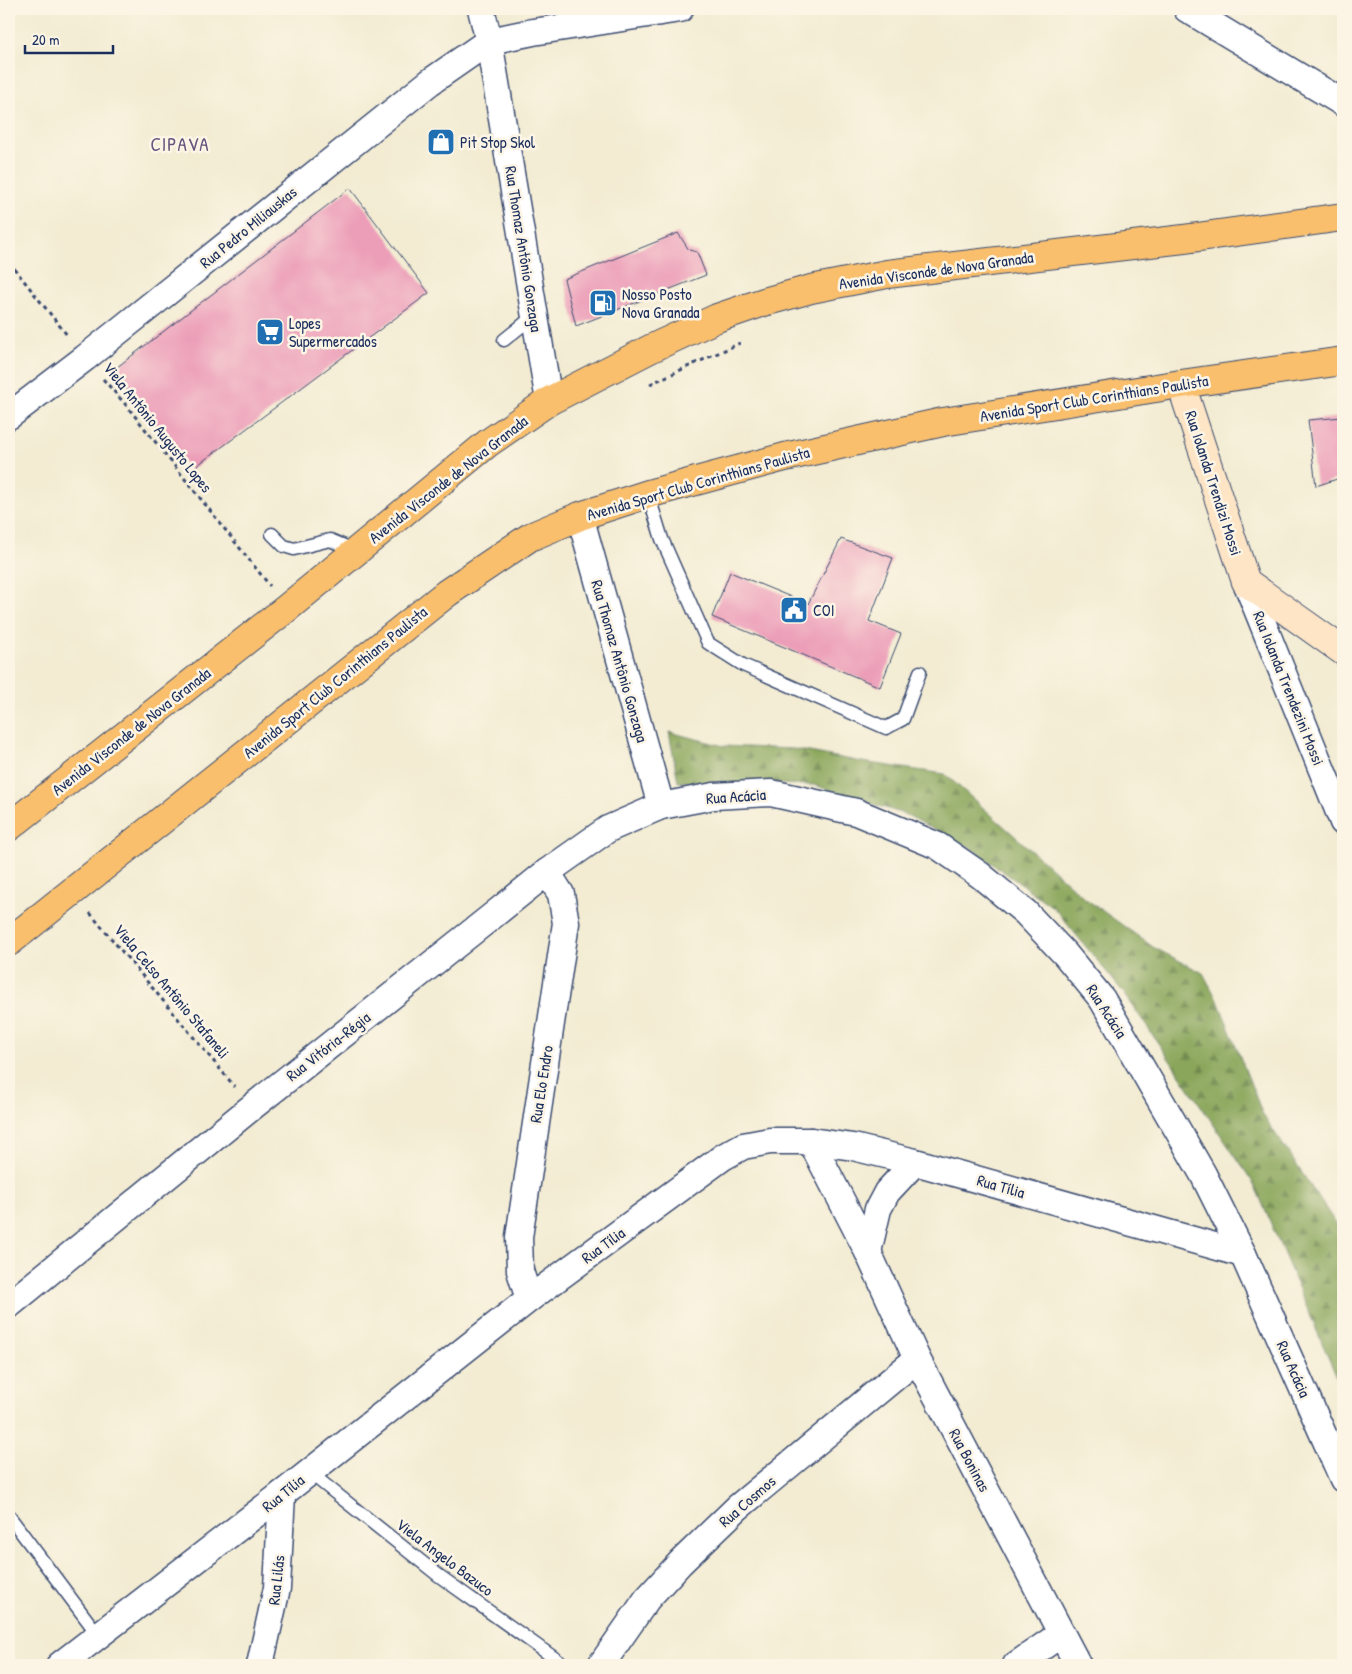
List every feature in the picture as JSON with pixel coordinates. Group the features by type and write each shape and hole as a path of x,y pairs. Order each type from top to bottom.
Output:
{"main road":[{"name":"Avenida Visconde de Nova Granada","path":"9,827 288,608 488,443 549,401 650,348 717,318 764,302 811,289 887,274 1184,239 1343,217"},
{"name":"Avenida Sport Club Corinthians Paulista","path":"9,942 447,592 530,537 580,516 648,494 785,457 943,422 1181,384 1343,361"}],"street":[{"name":"Rua Thomaz Antônio Gonzaga","path":"481,9 489,41 549,401"},
{"path":"489,41 543,30 680,9"},
{"path":"1187,9 1338,104"},
{"name":"Rua Pedro Miliauskas","path":"9,416 85,358 430,82 489,41"},
{"name":"Rua Iolanda Trendizi Mossi","path":"1181,384 1246,582"},
{"name":"Rua Thomaz Antônio Gonzaga","path":"580,516 661,806"},
{"path":"1246,582 1343,651"},
{"name":"Rua Iolanda Trendezini Mossi","path":"1246,582 1343,822"},
{"name":"Rua Acácia","path":"661,806 714,796 772,793 856,812 938,846 980,875 1025,912 1065,954 1102,999 1203,1174 1243,1254 1343,1479"},
{"name":"Rua Vitória-Régia","path":"9,1305 252,1107 547,872 608,829 661,806"},
{"name":"Rua Elo Endro","path":"529,1299 520,1271 519,1237 566,922 562,894 547,872"},
{"name":"Rua Tília","path":"60,1665 282,1494 529,1299 723,1157 743,1146 770,1141 812,1141 853,1147 915,1162 1243,1254"},
{"name":"Rua Boninas","path":"812,1141 868,1252 916,1359 1078,1665"},
{"path":"868,1252 878,1209 887,1192 915,1162"},
{"name":"Rua Cosmos","path":"601,1665 647,1599 680,1563 737,1508 916,1359"},
{"name":"Rua Lilás","path":"260,1665 277,1588 282,1494"},
{"path":"1016,1665 1061,1634"}],"lane":[{"path":"504,340 535,314"},
{"path":"648,494 662,539 708,643 743,665 886,728 903,719 920,672"},
{"path":"272,534 284,546 294,549 330,540 356,551"},
{"name":"Viela Angelo Bazuco","path":"309,1472 438,1575 564,1665"},
{"path":"9,1516 99,1636"}],"path":[{"name":"Viela Antônio Augusto Lopes","path":"9,262 288,608"},
{"path":"647,385 742,342"},
{"name":"Viela Celso Antônio Stafaneli","path":"72,891 252,1107"}],"green space":[{"path":"669,732 724,746 794,749 862,762 945,774 1086,899 1153,947 1203,973 1219,1003 1263,1115 1343,1234 1343,1392 1254,1184 1124,993 1054,908 972,849 907,815 814,785 678,782"}],"building":[{"name":"Lopes Supermercados","path":"350,188 429,293 191,470 112,371"},
{"name":"Nosso Posto Nova Granada","path":"678,233 689,250 697,252 706,275 576,326 564,279"},
{"path":"1343,417 1343,477 1316,486 1308,420"},
{"name":"COI","path":"841,539 893,558 869,621 901,634 880,687 712,617 730,572 808,604"}],"place":[{"name":"Pit Stop Skol","path":"441,142"},
{"name":"Nosso Posto Nova Granada","path":"603,303"},
{"name":"Lopes Supermercados","path":"270,332"},
{"name":"COI","path":"794,610"}],"district":[{"name":"CIPAVA","path":"180,144"}]}
